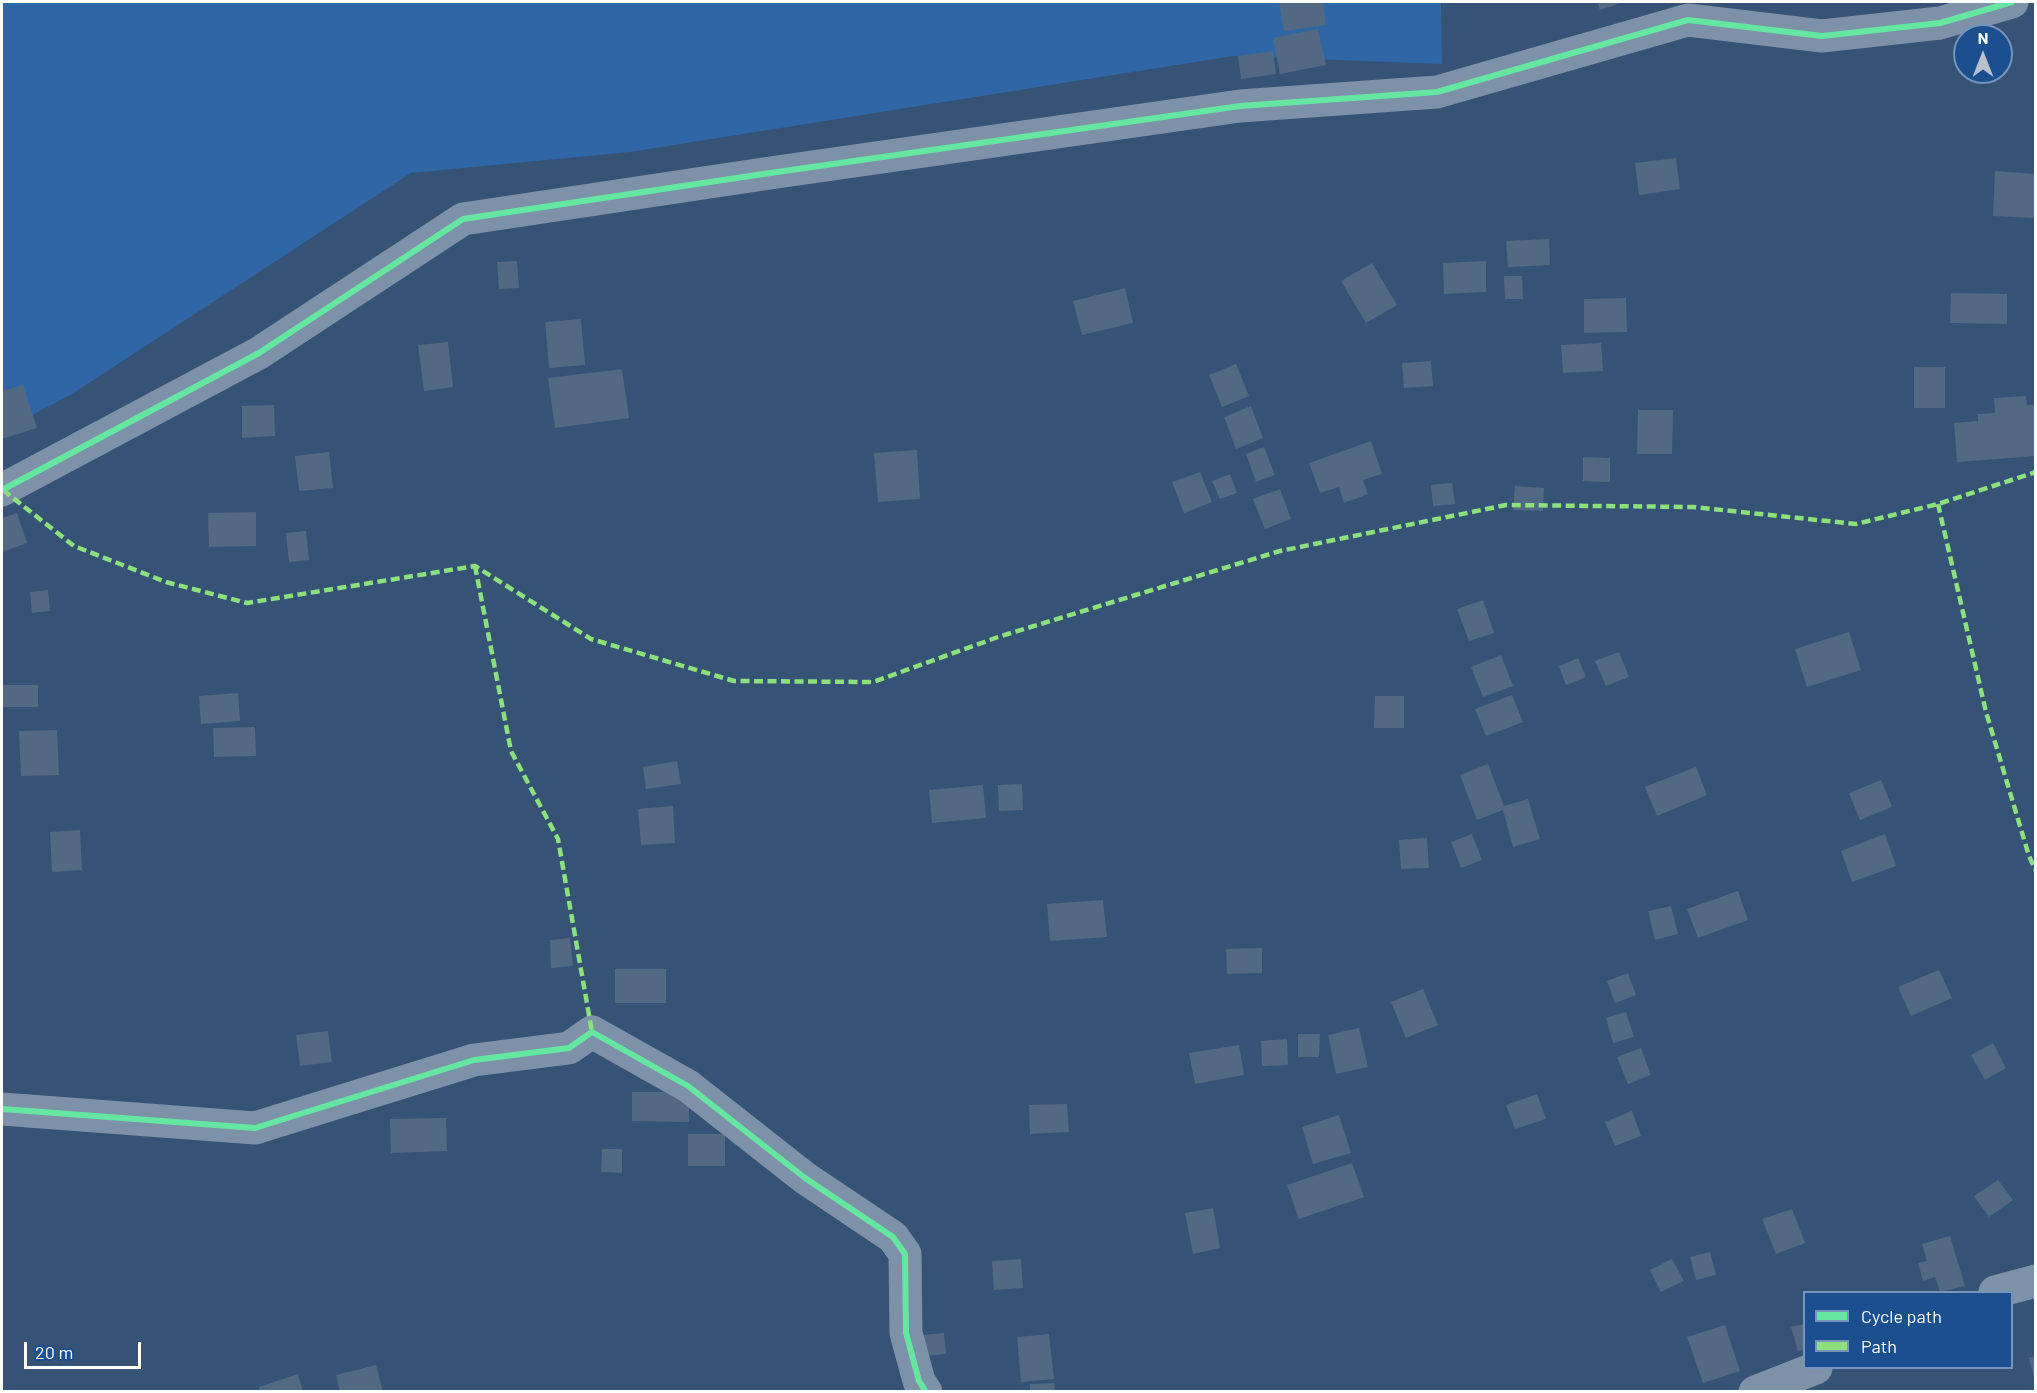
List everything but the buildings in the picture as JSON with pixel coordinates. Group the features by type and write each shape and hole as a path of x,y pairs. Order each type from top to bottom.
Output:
{"street":[{"path":"2,490 259,353 463,219 1240,106 1437,92 1688,20 1822,36 1940,23 2012,2"},
{"path":"2,1109 255,1128 474,1060 569,1048 592,1032 688,1086 805,1178 893,1237 905,1254 906,1333 919,1382 926,1392"},
{"path":"2002,1291 2036,1281"},
{"path":"1755,1392 1813,1369"}],"shaded area":[{"path":"2,2 1441,2 1442,64 1233,56 630,152 411,173 72,394 2,431"}],"marked path":[{"path":"3,490 74,546 166,582 247,603 475,566 591,639 734,681 873,682 998,637 1280,551 1506,505 1693,507 1856,524 1938,504 2036,472"},
{"path":"1938,504 1986,712 2029,856 2036,871"},
{"path":"475,566 511,751 558,839 592,1032"}],"cycle path":[{"path":"2,490 259,353 463,219 1240,106 1437,92 1688,20 1822,36 1940,23 2012,2"},
{"path":"2,1109 255,1128 474,1060 569,1048 592,1032 688,1086 805,1178 893,1237 905,1254 906,1333 919,1381 926,1392"}]}
